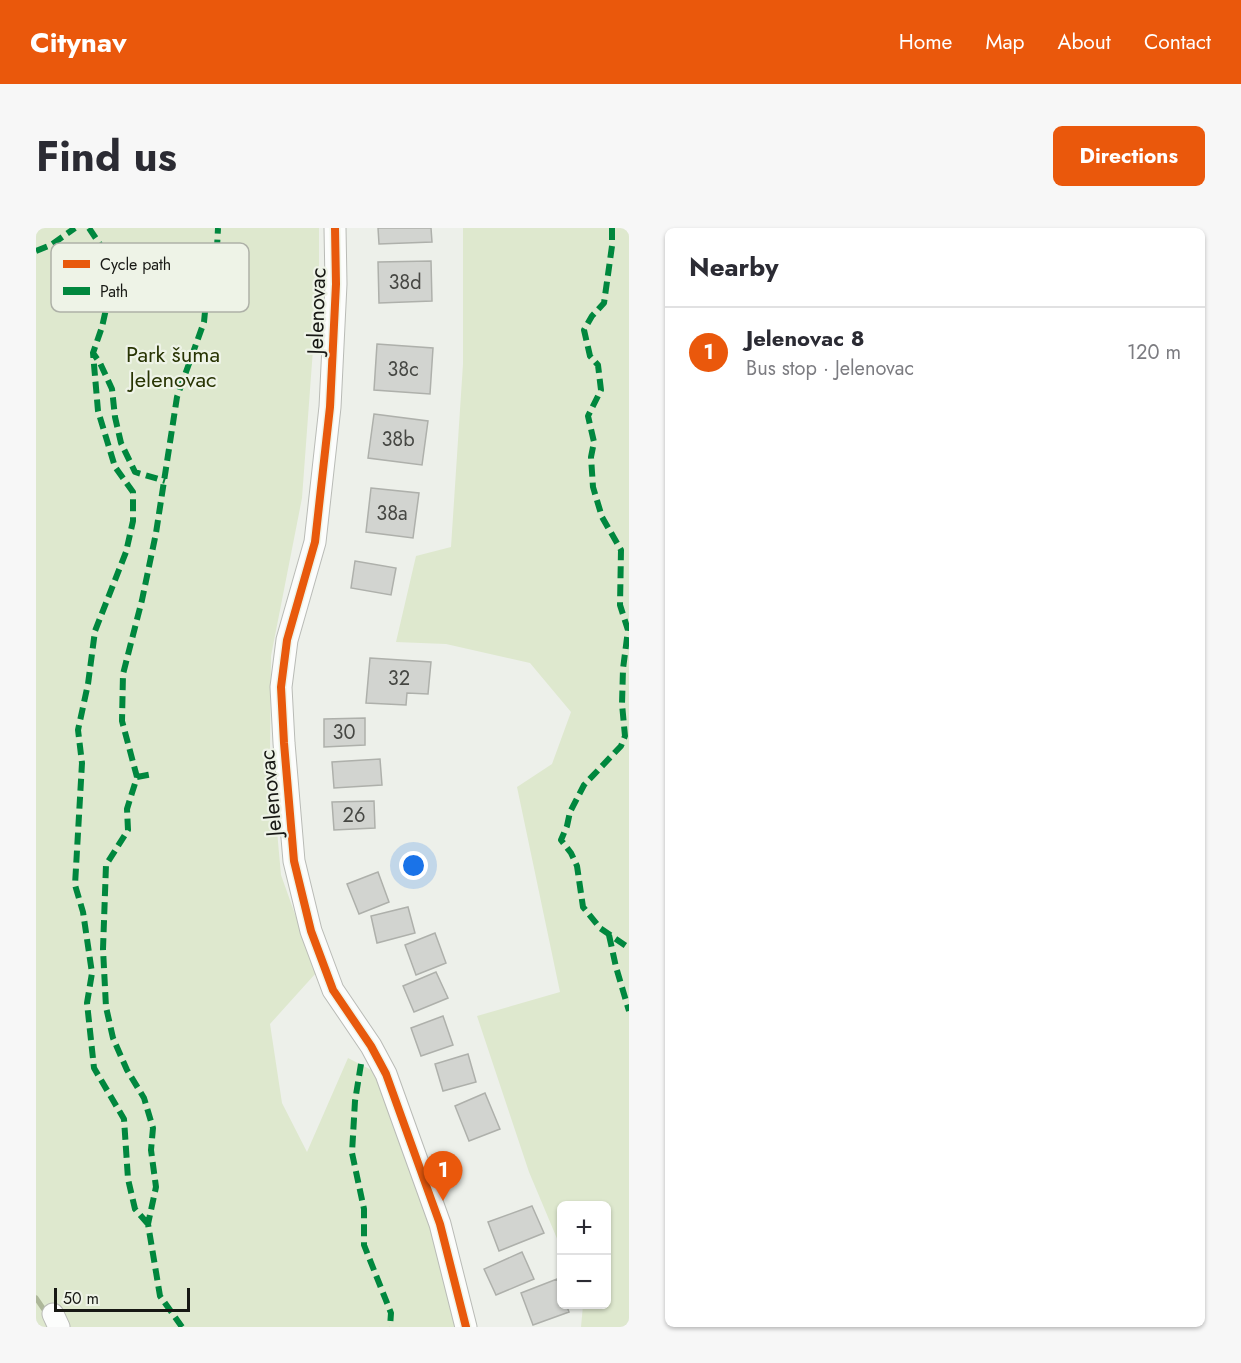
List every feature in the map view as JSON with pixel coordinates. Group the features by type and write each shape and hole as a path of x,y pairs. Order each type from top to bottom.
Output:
{"street":[{"name":"Jelenovac","path":"335,228 336,284 330,407 315,542 286,640 281,687 294,861 311,931 333,990 371,1046 386,1074 440,1224 466,1327"}],"green space":[{"name":"Park šuma Jelenovac","path":"36,228 319,228 319,268 302,498 271,656 270,753 281,875 316,973 270,1024 282,1103 307,1152 348,1058 379,1074 423,1198 458,1327 36,1327"},
{"path":"463,228 629,228 629,1327 581,1327 583,1309 611,1309 611,1201 557,1201 557,1238 529,1172 477,1016 560,992 517,787 552,764 571,712 530,663 446,644 396,642 416,556 451,547 463,364"}],"building":[{"path":"378,228 431,228 432,242 379,244"},
{"path":"431,261 432,301 379,303 378,262"},
{"path":"377,344 433,348 430,394 374,390"},
{"path":"374,414 428,421 422,465 368,458"},
{"path":"371,488 419,493 413,538 366,532"},
{"path":"355,561 396,568 391,595 351,588"},
{"path":"370,658 431,662 428,694 407,693 406,705 366,703"},
{"path":"365,718 365,745 324,747 324,719"},
{"path":"380,759 382,785 334,788 332,762"},
{"path":"374,801 375,828 334,830 332,802"},
{"path":"378,872 389,902 359,914 347,884"},
{"path":"408,907 415,933 377,943 371,916"},
{"path":"435,933 446,963 416,975 405,945"},
{"path":"436,972 448,998 414,1012 403,986"},
{"path":"443,1016 453,1045 421,1056 411,1028"},
{"path":"468,1054 476,1082 443,1091 435,1064"},
{"path":"485,1093 500,1129 469,1141 455,1106"},
{"path":"532,1206 544,1233 499,1251 488,1222"},
{"path":"522,1252 534,1279 496,1295 484,1269"},
{"path":"557,1279 557,1309 568,1309 569,1312 533,1325 521,1293"}],"waterway":[{"path":"36,1298 47,1314"}],"marked path":[{"path":"54,243 75,228"},
{"path":"89,228 99,243"},
{"path":"217,243 218,228"},
{"path":"612,228 612,246 604,303 592,316 584,330 590,356 598,365 601,390 588,416 594,442 591,457 593,487 602,517 621,550 620,605 628,630 623,669 622,704 625,736 621,746 584,785 570,812 561,840 577,866 583,907 600,928 629,948"},
{"path":"36,251 51,245"},
{"path":"93,353 105,312"},
{"path":"182,1327 160,1296 148,1224 156,1187 151,1150 153,1128 144,1098 127,1070 113,1038 106,1007 103,949 106,865 128,830 127,809 137,777 122,721 123,674 156,533 177,397 204,322 205,312"},
{"path":"148,1224 135,1209 128,1179 124,1119 94,1068 87,1003 92,973 83,912 75,885 82,763 78,730 88,684 95,631 126,552 133,521 133,492 115,467 98,411 93,353 112,389 121,443 135,472 165,481"},
{"path":"137,777 153,774"},
{"path":"609,935 629,1011"},
{"path":"361,1064 355,1101 352,1153 364,1209 364,1245 391,1313 390,1327"}],"cycle path":[{"path":"335,228 336,284 330,407 315,542 287,640 281,687 294,861 311,931 333,990 371,1046 386,1074 440,1224 466,1327"}],"place":[{"name":"Jelenovac 8","path":"443,1201"}]}
